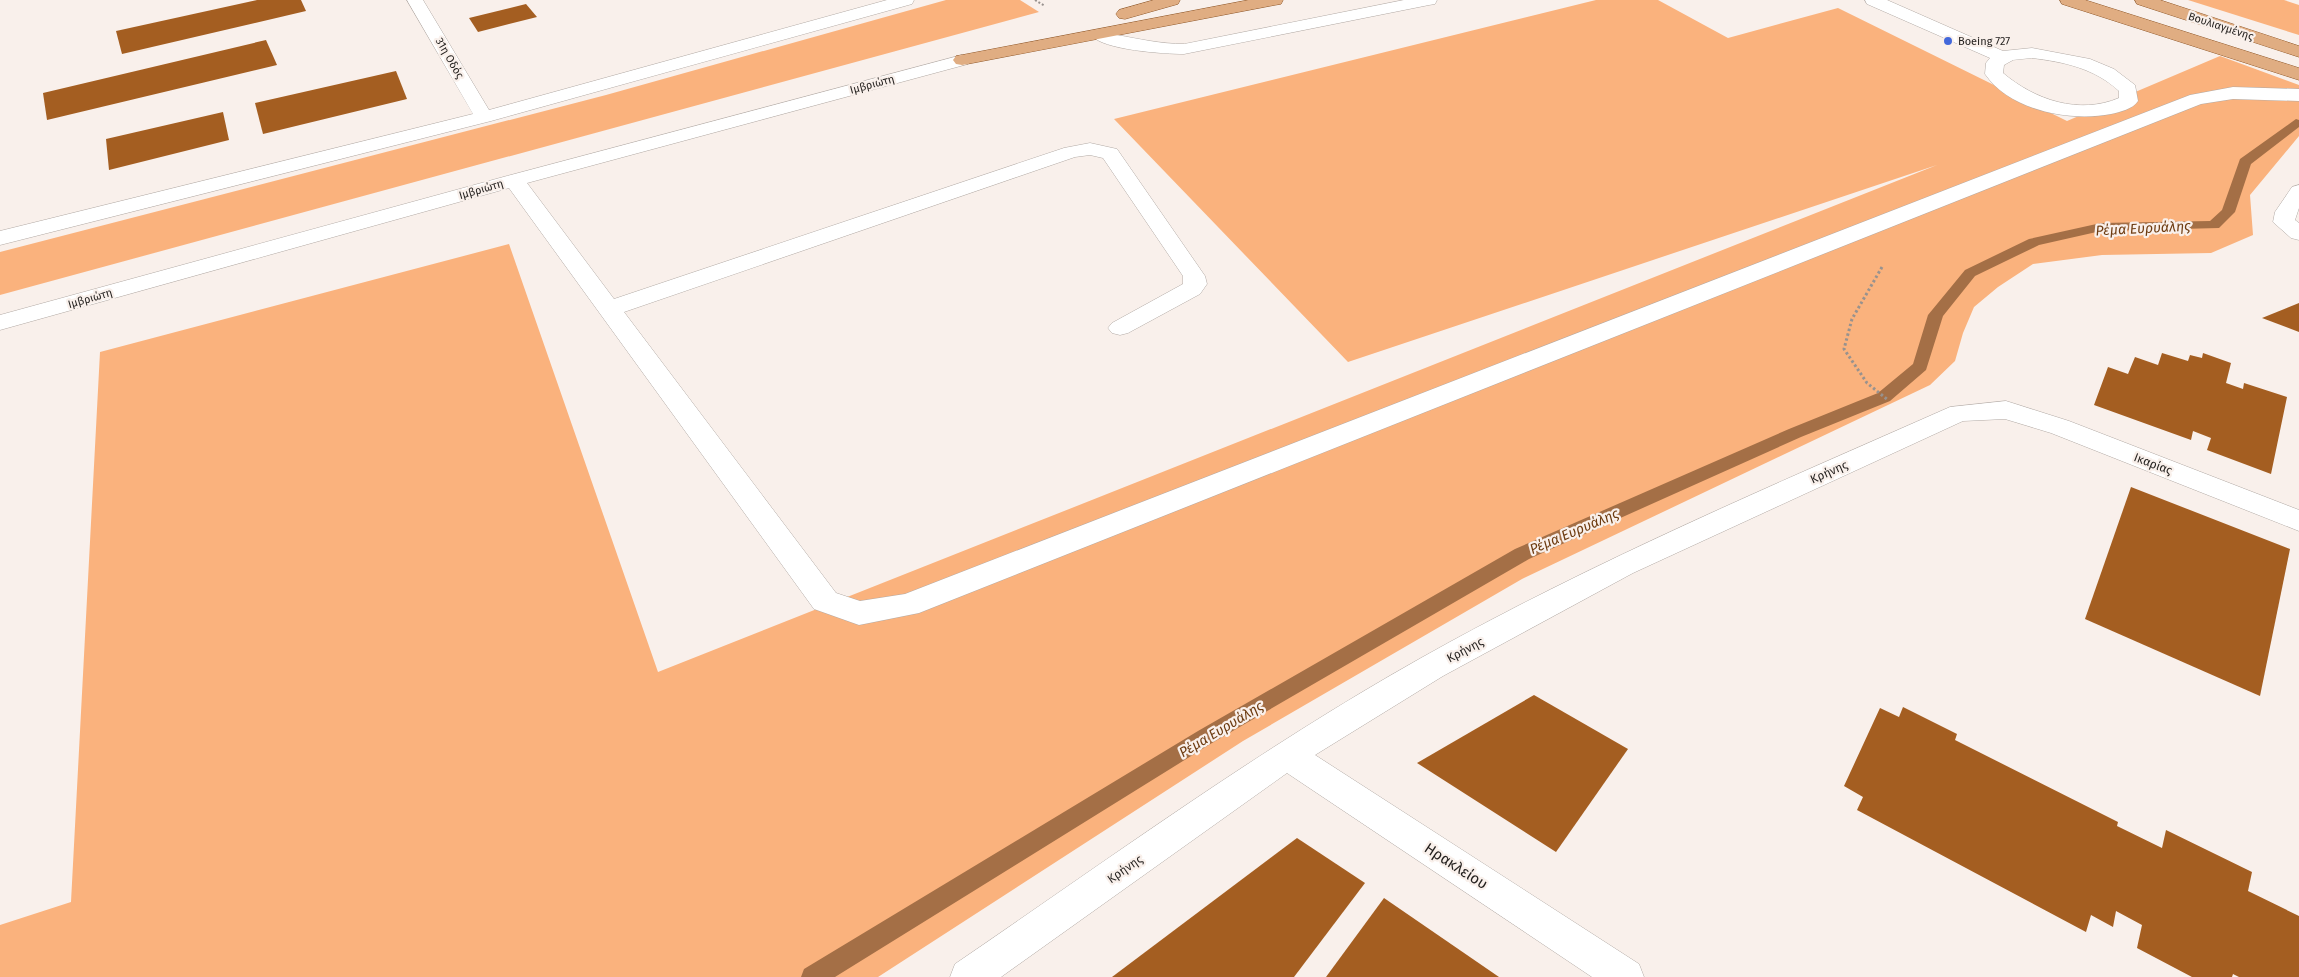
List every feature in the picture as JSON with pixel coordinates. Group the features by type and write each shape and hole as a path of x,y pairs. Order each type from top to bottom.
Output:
{"main road":[{"path":"962,60 1172,0"},
{"path":"962,60 1275,0"},
{"path":"2068,0 2299,74"},
{"name":"Βουλιαγμένης","path":"2143,0 2299,52"}],"street":[{"name":"31η Οδός","path":"415,0 484,117"},
{"path":"0,238 484,117 906,0"},
{"path":"1100,35 1107,39 1164,49 1184,49 1429,0"},
{"path":"1872,0 2004,58"},
{"path":"2032,53 2062,56 2091,64 2115,76 2128,89 2129,101 2115,109 2090,111 2060,108 2030,99 2006,87 1994,74 1996,63 2004,58 2009,55 2032,53"},
{"name":"Ιμβριώτη","path":"0,323 514,180 962,60"},
{"path":"514,180 825,601 859,613 908,605 2197,99 2233,93 2299,95"},
{"path":"609,309 1071,152 1090,149 1110,153 1194,276 1195,284 1192,289 1120,328"},
{"path":"2299,191 2286,212 2284,222 2299,233"},
{"name":"Κρήνης","path":"969,977 1287,755 1432,667 1623,565 1959,413 2006,410"},
{"name":"Ικαρίας","path":"2006,410 2060,427 2299,521"},
{"name":"Ηρακλείου","path":"1287,755 1625,977"}],"path":[{"path":"1902,215 1887,259 1852,318 1844,348 1867,383 1888,400 1932,426"}],"shaded area":[{"path":"946,0 1020,0 1039,12 0,295 0,252 606,95"},
{"path":"1596,0 1658,0 1728,38 1838,8 2067,121 2220,56 2299,85 2299,136 2250,195 2253,235 2211,253 2102,255 2033,264 1998,287 1974,307 1963,333 1955,361 1930,385 1522,579 1243,741 878,977 0,977 0,925 71,902 100,352 509,244 658,672 1937,165 1348,362 1114,119"},
{"path":"2188,0 2284,0 2299,5 2299,35"}],"building":[{"path":"257,0 301,0 306,11 122,54 116,31"},
{"path":"526,4 537,17 478,32 469,18"},
{"path":"266,40 277,65 47,120 43,93"},
{"path":"396,71 407,99 263,134 255,103"},
{"path":"223,112 229,140 109,170 106,139"},
{"path":"2299,303 2299,332 2262,318"},
{"path":"2162,353 2188,361 2190,355 2202,358 2203,353 2231,363 2226,383 2243,389 2244,383 2287,397 2271,474 2207,450 2211,438 2193,431 2191,440 2094,405 2108,367 2128,374 2135,357 2158,365"},
{"path":"2131,487 2290,549 2260,696 2085,619"},
{"path":"1534,695 1628,749 1556,852 1417,763"},
{"path":"1903,707 1957,734 1955,740 2118,822 2117,826 2162,848 2166,830 2252,872 2248,891 2299,916 2299,977 2239,977 2233,974 2232,977 2192,977 2137,948 2142,925 2116,911 2113,927 2091,915 2086,932 1857,810 1863,797 1844,786 1880,708 1899,717"},
{"path":"1297,838 1365,883 1294,977 1112,977"},
{"path":"1384,898 1499,977 1326,977"}],"waterway":[{"name":"Ρέμα Ευρυάλης","path":"813,977 1205,737 1522,554 1795,433 1884,397 1920,366 1936,315 1970,273 2034,242 2101,227 2214,225 2228,212 2245,162 2296,123"}],"place":[{"name":"Boeing 727","path":"1948,41"}]}
